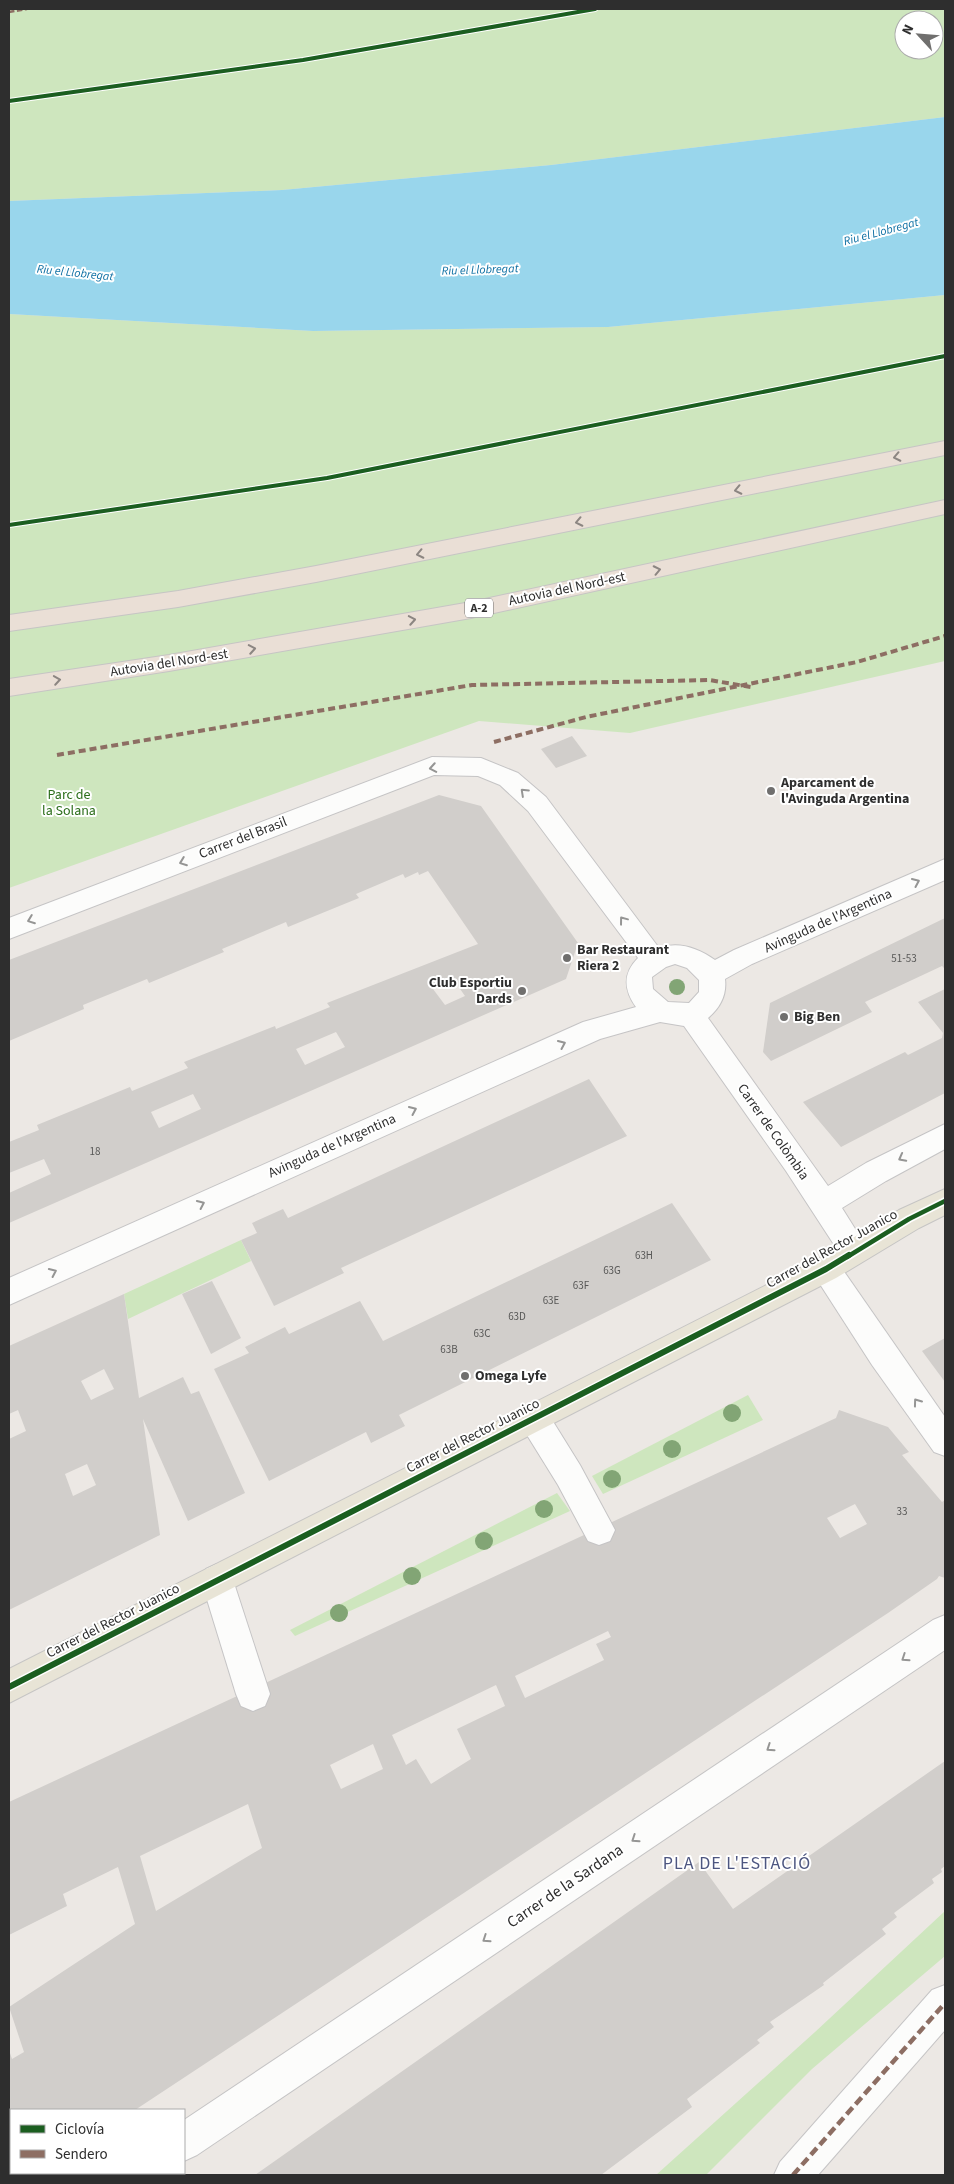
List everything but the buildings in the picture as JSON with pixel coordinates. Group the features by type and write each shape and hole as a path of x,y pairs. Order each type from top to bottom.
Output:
{"highway":[{"path":"9,623 178,600 945,448"},
{"name":"Autovia del Nord-est","path":"9,688 169,663 471,610 945,507"}],"main road":[{"name":"Carrer del Rector Juanico","path":"9,1686 826,1269 909,1219 945,1201"}],"street":[{"name":"Carrer del Brasil","path":"9,928 432,766 481,767 509,779 537,804 653,959"},
{"name":"Avinguda de l'Argentina","path":"712,974 743,957 945,869"},
{"path":"664,955 686,955 697,959 712,974 714,983 710,1000 704,1007 690,1014 671,1015 659,1011 642,996 639,985 639,975 653,959 664,955"},
{"name":"Avinguda de l'Argentina","path":"9,1292 593,1030 659,1011"},
{"name":"Carrer de Colòmbia","path":"690,1014 854,1251"},
{"path":"823,1204 876,1172 945,1136"},
{"path":"826,1269 883,1355 945,1442"},
{"path":"533,1417 579,1491 599,1530"},
{"path":"217,1580 253,1694"},
{"name":"Carrer de la Sardana","path":"185,2141 945,1631"},
{"path":"793,2175 945,2003"}],"green space":[{"path":"9,9 945,9 945,117 551,165 282,190 9,201"},
{"name":"Parc de la Solana","path":"945,295 945,661 630,733 479,721 9,888 9,314 313,331 608,327"},
{"path":"241,1240 251,1261 128,1319 124,1294"},
{"path":"748,1395 763,1420 603,1494 592,1476"},
{"path":"557,1493 570,1511 295,1636 290,1630"},
{"path":"945,1911 945,1956 812,2069 706,2175 656,2175 815,2032"}],"water":[{"name":"Riu el Llobregat","path":"945,117 945,295 608,327 313,331 9,314 9,201 282,190 551,165"}],"marked path":[{"path":"9,12 27,9"},
{"path":"494,742 586,717 767,682 857,662 945,636"},
{"path":"57,755 472,685 709,680 751,687"},
{"path":"793,2175 945,2003"}],"cycle path":[{"path":"9,101 303,60 595,9"},
{"path":"9,525 327,478 945,356"},
{"path":"9,1687 826,1269 909,1219 945,1201"}],"place":[{"name":"Aparcament de l'Avinguda Argentina","path":"771,791"},
{"name":"Bar Restaurant Riera 2","path":"567,958"},
{"name":"Club Esportiu Dards","path":"522,991"},
{"name":"Big Ben","path":"784,1017"},
{"name":"Omega Lyfe","path":"465,1376"}],"district":[{"name":"PLA DE L'ESTACIÓ","path":"737,1863"}]}
